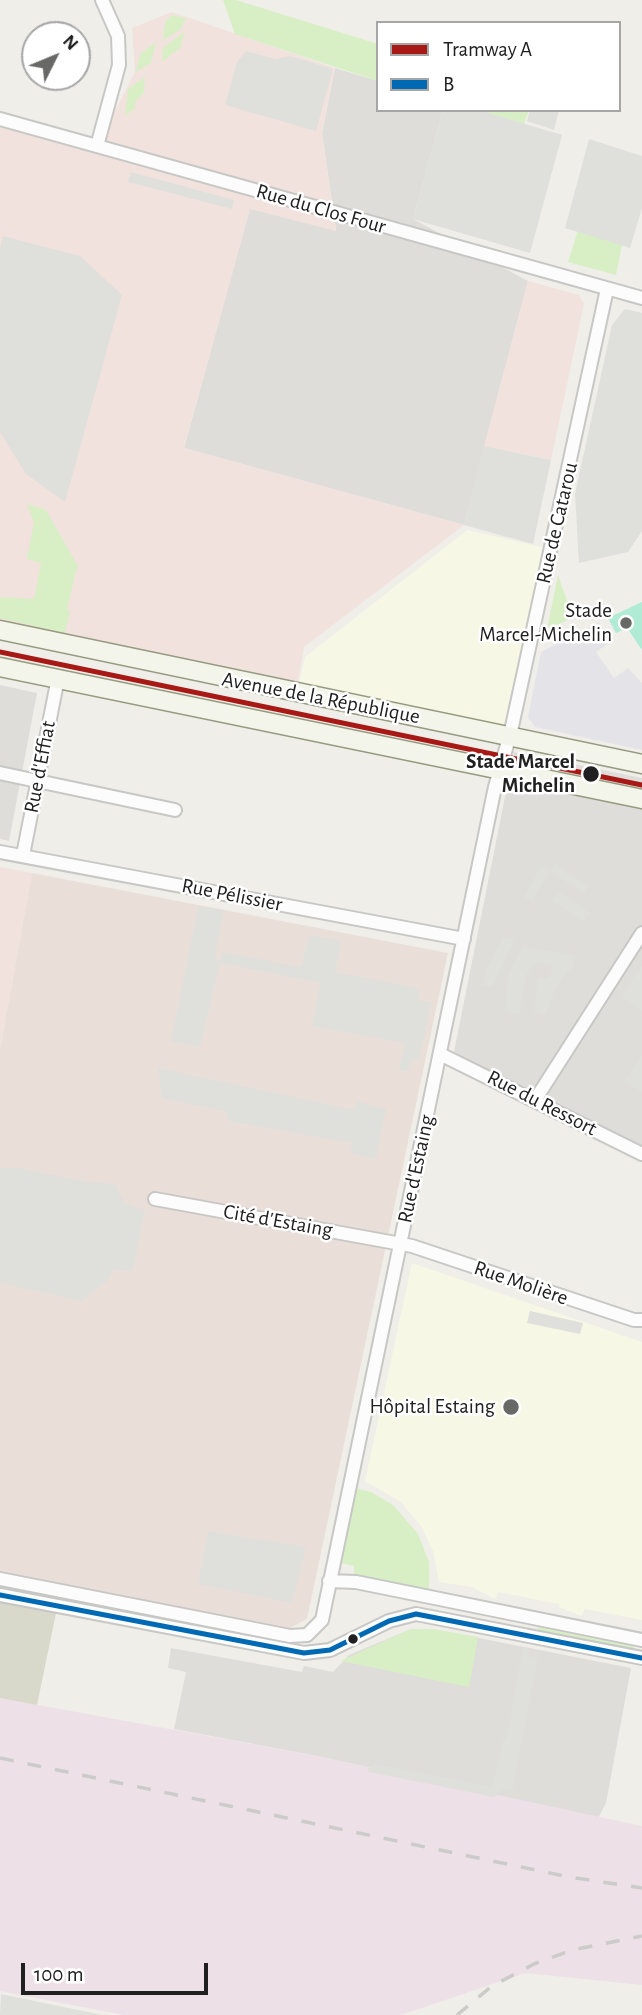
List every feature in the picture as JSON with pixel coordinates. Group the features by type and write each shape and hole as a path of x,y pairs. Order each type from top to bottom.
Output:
{"main road":[{"name":"Avenue de la République","path":"0,630 642,764"},
{"name":"Avenue de la République","path":"0,667 503,764 642,799"}],"street":[{"path":"97,146 119,65 118,36 102,0"},
{"name":"Rue du Clos Four","path":"0,120 642,298"},
{"name":"Rue de Catarou","path":"503,764 570,468 607,289"},
{"name":"Rue d'Effiat","path":"23,856 58,678"},
{"name":"Rue d'Estaing","path":"0,1579 299,1636 315,1630 322,1620 495,787 503,764"},
{"path":"0,774 175,810"},
{"name":"Rue Pélissier","path":"0,852 464,939"},
{"path":"535,1100 642,933"},
{"name":"Rue du Ressort","path":"440,1054 642,1154"},
{"name":"Cité d'Estaing","path":"155,1199 400,1244"},
{"name":"Rue Molière","path":"400,1244 634,1320 642,1320"},
{"path":"329,1581 356,1582 642,1640"},
{"path":"0,1595 304,1653 330,1650 389,1621 416,1614 642,1658"}],"shaded area":[{"path":"172,12 335,68 322,133 336,231 250,209 184,448 464,525 304,647 296,693 0,630 0,119 97,146 135,72 132,28"},
{"path":"246,51 276,59 290,56 333,69 316,131 225,105 237,62"},
{"path":"335,68 376,80 376,112 442,112 413,219 528,281 464,525 184,448 250,208 336,230 322,133"},
{"path":"442,112 486,112 562,135 530,253 413,219"},
{"path":"529,112 558,112 554,130 527,121"},
{"path":"589,139 642,156 642,208 630,248 565,228"},
{"path":"131,172 234,200 232,209 128,182"},
{"path":"3,236 80,256 122,295 65,502 26,474 0,432 0,249"},
{"path":"528,281 579,295 584,304 551,460 484,446"},
{"path":"625,309 642,313 642,531 628,552 579,563 575,494 612,325"},
{"path":"484,446 551,460 533,544 464,525"},
{"path":"467,530 550,549 511,729 297,693 305,657"},
{"path":"599,622 610,642 596,652 614,678 628,668 642,683 642,750 535,727 528,717 541,652"},
{"path":"0,685 37,693 9,841 0,839"},
{"path":"514,752 642,778 642,1152 454,1052"},
{"path":"554,863 589,886 584,893 550,871 532,901 523,898 542,865 550,870"},
{"path":"0,867 32,873 0,1050"},
{"path":"32,873 448,953 307,1619 290,1628 0,1574 0,1050"},
{"path":"559,892 590,913 584,922 552,901"},
{"path":"198,907 224,910 215,956 219,962 222,952 301,967 309,935 341,940 335,972 419,988 419,1001 432,1002 419,1060 412,1059 408,1071 399,1071 404,1043 312,1026 320,983 220,963 200,1047 171,1041"},
{"path":"503,937 515,940 492,987 483,985 486,971"},
{"path":"523,946 576,956 572,970 568,971 556,989 545,1015 534,1012 538,978 549,979 553,966 535,962 526,975 520,1015 505,1011 508,976"},
{"path":"642,965 642,1011 621,996"},
{"path":"642,1055 642,1092 624,1081"},
{"path":"158,1068 345,1108 355,1109 356,1101 386,1109 376,1159 350,1153 352,1143 232,1122 227,1118 227,1112 162,1098"},
{"path":"0,1168 19,1168 88,1182 116,1184 125,1203 145,1210 133,1271 114,1270 108,1280 82,1301 0,1283"},
{"name":"Hôpital Estaing","path":"412,1263 642,1342 642,1620 585,1609 581,1616 559,1607 559,1604 498,1592 495,1599 472,1587 439,1582 433,1551 421,1526 401,1502 365,1481"},
{"path":"530,1311 583,1323 580,1334 527,1323"},
{"path":"208,1531 306,1547 292,1603 198,1584"},
{"path":"0,1601 56,1613 37,1705 0,1698"},
{"path":"411,1629 433,1629 631,1668 606,1803 598,1818 317,1756 174,1729 186,1672 168,1668 171,1648 302,1672 304,1666 333,1672 349,1655"},
{"path":"523,1647 530,1648 528,1656 538,1658 512,1791 503,1789 494,1797 369,1772 367,1769 376,1764 492,1787 503,1740 506,1740"},
{"path":"0,1698 317,1756 642,1826 642,1985 525,1973 401,2015 124,2015 0,1991"},
{"path":"1,1994 102,2015 0,2015"}],"green space":[{"path":"223,0 236,0 376,43 376,80 235,34"},
{"path":"172,15 186,18 180,30 163,40 165,22"},
{"path":"184,32 181,47 162,62 163,48"},
{"path":"156,42 151,63 136,72 140,54"},
{"path":"145,77 144,93 135,102 135,108 125,116 128,89"},
{"path":"485,112 528,112 524,124"},
{"path":"578,230 622,245 616,275 568,262"},
{"path":"27,504 46,510 79,568 76,570 67,610 70,611 65,633 0,618 0,599 3,597 34,599 41,563 27,559 34,523"},
{"path":"558,575 573,618 549,628 548,624"},
{"name":"Stade Marcel-Michelin","path":"642,602 642,650 627,628 616,633 608,618"},
{"path":"355,1488 371,1492 393,1505 418,1534 429,1562 429,1595 359,1580 360,1575 354,1574 354,1566 340,1563"},
{"path":"538,1627 634,1646 633,1650 537,1631"},
{"path":"411,1629 433,1629 478,1637 469,1687 341,1661"}],"railway":[{"path":"0,1758 569,1877 642,1888"},
{"path":"457,2015 492,1986 534,1964 572,1950 642,1936"}],"tram line":[{"name":"A","path":"0,652 642,785"}],"transit line":[{"name":"B","path":"0,1595 304,1653 330,1650 389,1621 416,1614 642,1658"}],"place":[{"name":"Stade Marcel-Michelin","path":"626,623"},
{"name":"Stade Marcel Michelin","path":"591,774"},
{"name":"Hôpital Estaing","path":"511,1407"}]}
